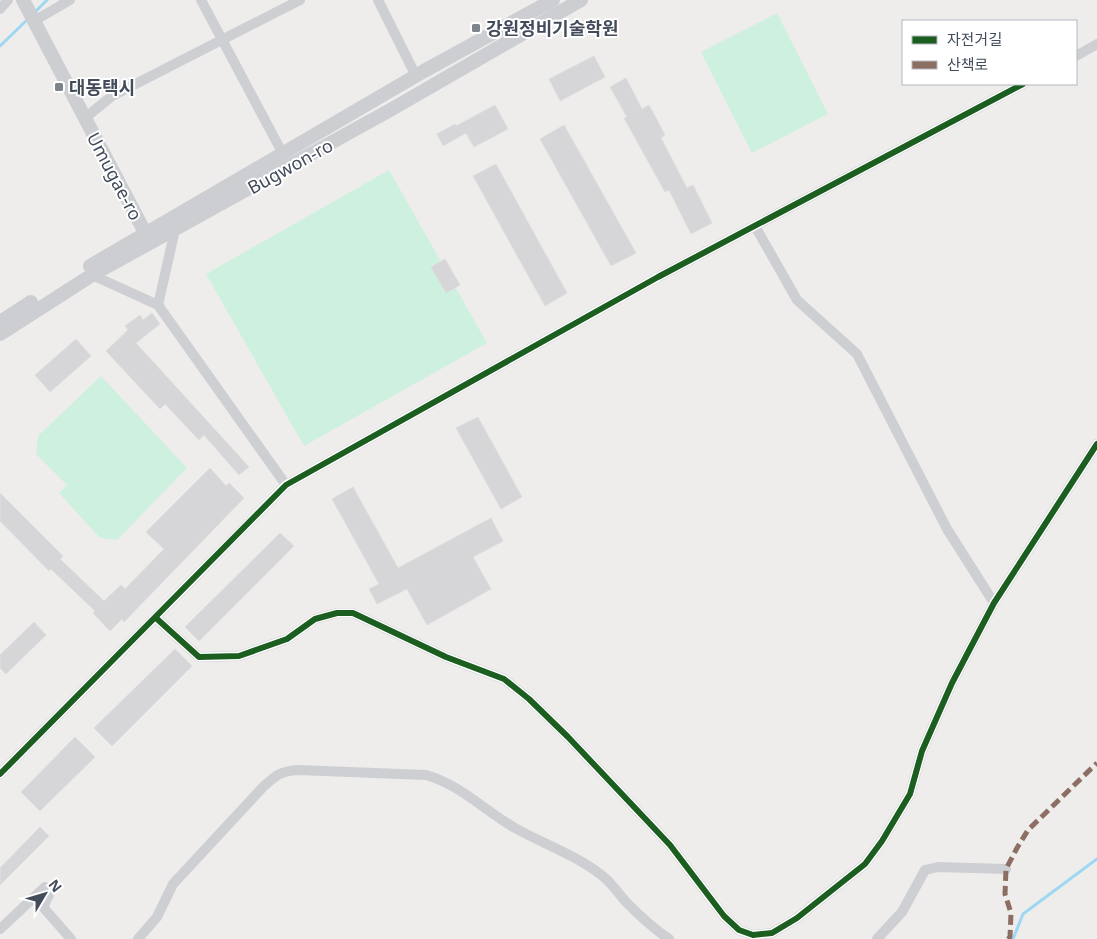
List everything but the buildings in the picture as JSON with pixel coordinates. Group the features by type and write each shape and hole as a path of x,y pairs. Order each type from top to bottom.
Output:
{"street":[{"path":"0,9 8,0"},
{"name":"Umugae-ro","path":"22,0 148,238"},
{"path":"33,20 70,0"},
{"path":"201,0 283,154"},
{"name":"Umugae-ro","path":"85,118 112,96 300,0"},
{"path":"378,0 416,76"},
{"name":"Bugwon-ro","path":"0,334 148,238 283,154 416,76 553,0"},
{"name":"Bugwon-ro","path":"0,322 148,238 175,230 392,109 572,2"},
{"path":"1077,55 1097,44"},
{"path":"0,774 286,485 658,277 1021,85"},
{"path":"755,226 797,300 857,354 947,529 994,604"},
{"path":"158,305 175,230"},
{"path":"92,275 158,305 286,485"},
{"path":"156,618 199,657 215,657 239,656 262,649 287,639 315,619 337,612 353,613 446,657 504,679 529,699 568,737 670,845 724,916 739,930 752,935 772,933 797,918 865,864 882,841 910,794 922,751 952,683 994,604 1097,444"},
{"path":"138,939 157,917 173,884 263,787 276,775 286,771 298,770 426,775 440,779 514,827 581,861 606,879 634,910 653,928 669,939"},
{"path":"877,939 902,912 925,870 938,867 1006,869"},
{"path":"0,929 44,887 49,895 43,906 71,939"}],"green space":[{"path":"777,13 828,114 752,153 701,52"},
{"path":"389,170 487,343 304,446 206,274"},
{"path":"101,376 187,468 117,540 100,538 59,493 67,485 36,454 38,436"}],"waterway":[{"path":"34,13 47,0"},
{"path":"0,46 28,19"},
{"path":"1013,939 1023,914 1097,859"}],"marked path":[{"path":"1008,939 1010,937 1011,913 1005,894 1006,869 1028,830 1097,763"}],"cycle path":[{"path":"0,774 286,485 658,277 1021,85"},
{"path":"156,618 199,657 239,656 287,639 315,619 337,613 353,613 446,657 504,679 529,699 568,737 670,845 724,916 739,930 753,935 772,933 797,918 865,864 882,841 910,794 922,751 952,683 994,603 1097,444"}],"place":[{"name":"강원정비기술학원","path":"476,28"},
{"name":"대동택시","path":"59,87"}]}
